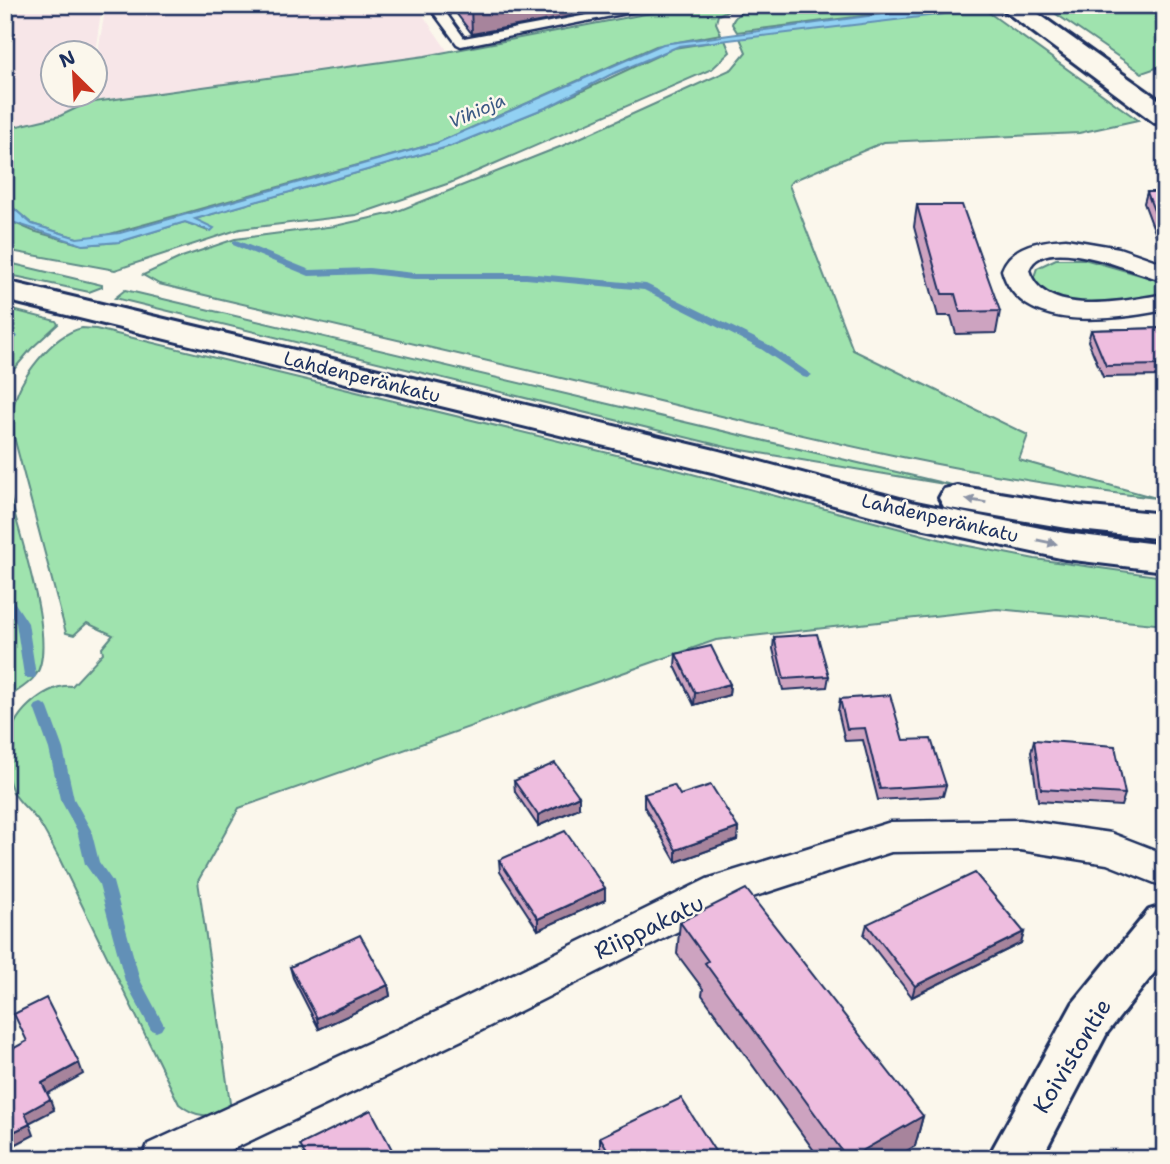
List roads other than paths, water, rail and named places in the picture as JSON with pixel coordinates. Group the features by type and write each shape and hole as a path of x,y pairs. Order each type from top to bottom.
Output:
{"main road":[{"path":"1009,5 1165,117"},
{"name":"Lahdenperänkatu","path":"5,290 719,462 911,514 1065,546 1165,558"},
{"name":"Lahdenperänkatu","path":"719,462 1079,518 1165,527"},
{"name":"Koivistontie","path":"1013,1159 1090,1018 1165,924"}],"street":[{"path":"1165,274 1116,256 1066,247 1050,248 1023,257 1016,264 1014,273 1016,281 1038,300 1070,310 1165,302"},
{"name":"Riippakatu","path":"164,1159 453,1024 721,891 891,837 1020,835 1111,849 1165,871"}],"lane":[{"path":"434,5 461,42 661,5"}],"water":[{"path":"949,5 986,5 953,13 679,46 610,75 550,106 451,146 195,219 214,228 211,231 185,222 119,242 83,245 12,222 5,213 5,201 32,224 77,238 120,233 437,143 663,44"}],"waterway":[{"path":"236,243 309,273 369,271 414,276 526,276 646,287 765,347 807,375"},
{"path":"5,336 13,337"},
{"path":"5,597 22,623 30,675"},
{"path":"41,708 56,749 67,799 84,830 92,864 106,882 133,981 156,1025"}],"water label":[{"name":"Vihioja","path":"477,111"}]}
